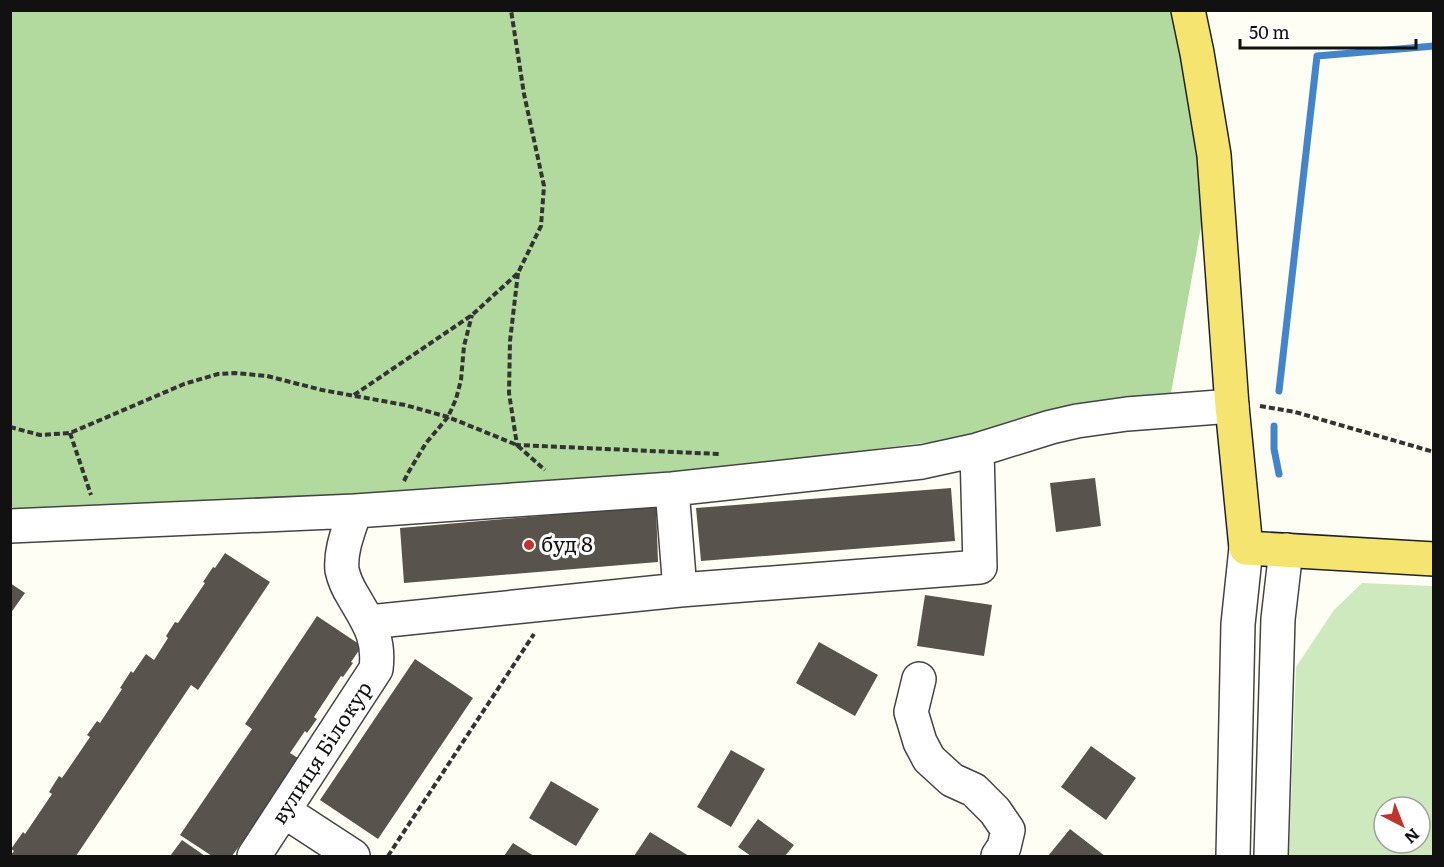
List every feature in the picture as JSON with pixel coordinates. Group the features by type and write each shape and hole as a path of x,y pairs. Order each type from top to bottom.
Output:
{"main road":[{"path":"1188,10 1214,155 1232,406 1246,548 1434,559"}],"street":[{"path":"10,526 355,511 672,489 922,462 977,450 1077,421 1126,414 1232,406"},
{"path":"369,622 680,590 980,567 977,450"},
{"path":"672,489 680,590"},
{"name":"вулиця Білокур","path":"254,856 376,669 377,644 369,622 350,591 342,571 343,548 355,511"},
{"path":"1233,856 1238,624 1246,548"},
{"path":"1270,856 1278,620 1286,550"},
{"path":"919,679 911,712 920,742 929,759 952,780 974,790 995,811 1008,830 1004,847 998,856"},
{"path":"284,811 353,856"}],"path":[{"path":"511,10 524,94 544,186 541,226 518,273 510,341 509,393 517,445"},
{"path":"354,395 472,315 518,273"},
{"path":"395,507 408,473 426,442 448,417 456,399 461,380 464,346 472,315"},
{"path":"10,427 40,435 70,433 184,384 218,374 267,376 322,390 405,405 448,417 517,445 575,496"},
{"path":"1232,406 1263,406 1295,411 1434,452"},
{"path":"70,433 100,522"},
{"path":"517,445 728,454"},
{"path":"388,856 555,602"}],"green space":[{"path":"10,11 1188,11 1214,155 1171,393 1066,409 963,438 717,469 375,496 11,512"},
{"path":"1362,583 1433,586 1433,856 1289,856 1296,667 1334,610"}],"building":[{"path":"1095,478 1101,526 1056,532 1050,483"},
{"path":"951,488 955,541 701,561 696,508"},
{"name":"буд 8","path":"656,506 658,562 404,583 400,528"},
{"path":"225,553 270,582 198,690 191,685 76,856 10,856 14,851 11,849 23,832 25,834 52,794 49,792 59,776 62,778 90,737 87,735 97,721 100,723 131,671 133,673 146,654 154,660 175,622 178,623 213,567 215,568"},
{"path":"10,583 25,593 10,614"},
{"path":"925,595 992,605 984,656 917,646"},
{"path":"317,616 362,646 351,662 353,663 343,677 341,676 314,717 317,719 307,733 305,731 290,753 298,758 277,795 275,793 253,826 255,829 246,843 243,841 232,856 212,856 180,835 252,729 245,724"},
{"path":"819,642 878,675 855,716 796,683"},
{"path":"415,659 473,698 378,839 320,800"},
{"path":"1091,746 1136,778 1106,820 1061,787"},
{"path":"731,750 765,769 731,827 697,807"},
{"path":"551,781 599,809 576,846 529,818"},
{"path":"758,819 794,845 785,856 751,856 738,847"},
{"path":"1070,829 1105,856 1048,856"},
{"path":"650,832 689,856 634,856"},
{"path":"182,840 205,856 170,856"},
{"path":"513,843 534,856 504,856"}],"waterway":[{"path":"1279,391 1317,56 1434,46"},
{"path":"1274,426 1274,449 1279,474"}],"place":[{"name":"буд 8","path":"529,545"}]}
